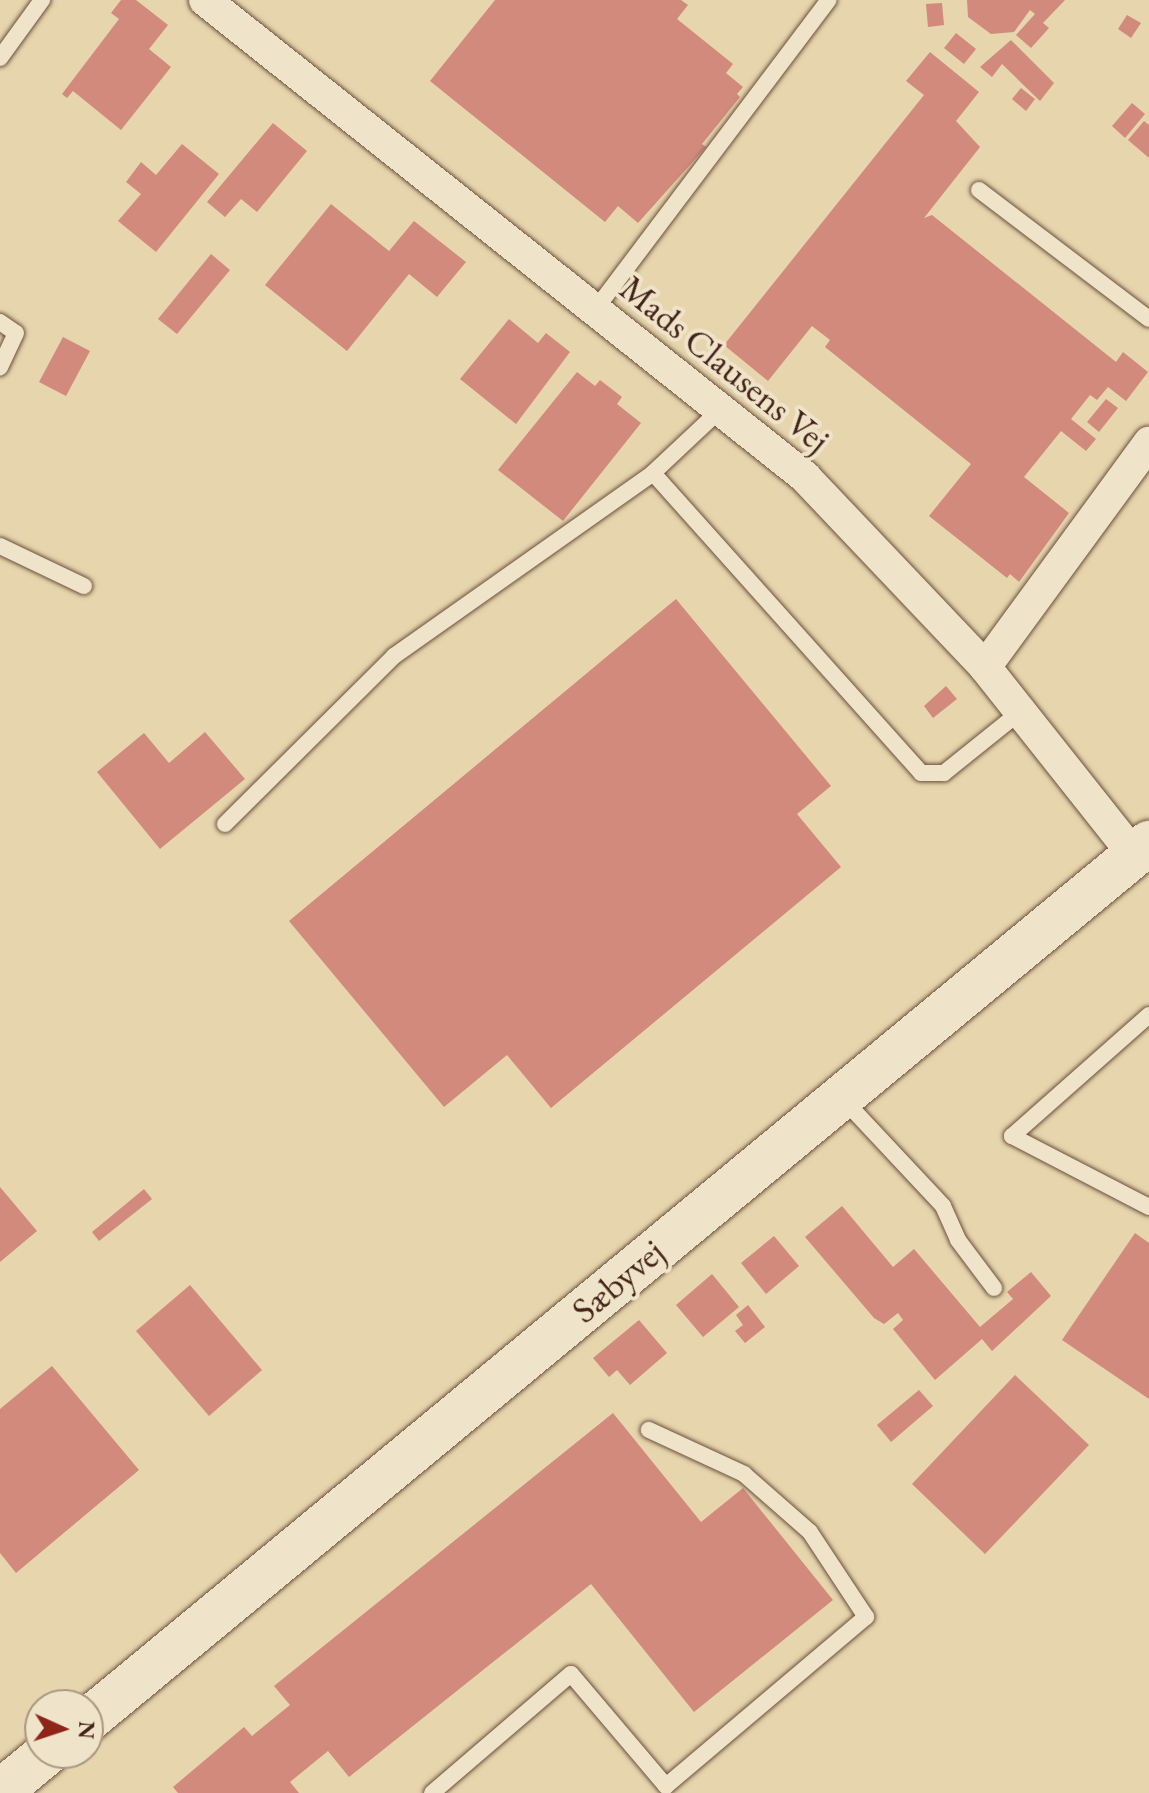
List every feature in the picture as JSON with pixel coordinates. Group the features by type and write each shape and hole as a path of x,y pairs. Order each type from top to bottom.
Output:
{"street":[{"name":"Mads Clausens Vej","path":"205,0 805,477 985,667 1020,712 1141,848"},
{"path":"985,667 1148,447"},
{"name":"Sæbyvej","path":"104,1707 1141,848"},
{"path":"0,1792 28,1769"}],"lane":[{"path":"0,58 42,0"},
{"path":"595,310 829,0"},
{"path":"979,190 1149,319"},
{"path":"0,322 16,333 0,368"},
{"path":"225,824 394,656 653,473 720,410"},
{"path":"653,473 921,773 944,773 1020,712"},
{"path":"0,546 84,586"},
{"path":"1149,1015 1012,1136 1149,1207"},
{"path":"841,1096 943,1206 958,1240 994,1288"},
{"path":"432,1793 571,1674 666,1786 866,1617 810,1532 744,1474 649,1430"}],"building":[{"path":"121,0 136,0 168,25 149,49 171,67 121,130 73,91 67,98 62,94 119,19 111,13"},
{"path":"495,0 681,0 688,5 677,19 733,64 726,73 743,87 737,94 740,97 702,144 706,147 638,223 618,206 605,222 430,81"},
{"path":"967,0 1065,0 1043,23 1049,28 1031,48 1016,35 1035,14 1030,10 1014,32 991,34 968,17"},
{"path":"942,3 944,25 928,27 926,4"},
{"path":"1127,15 1141,23 1131,38 1118,29"},
{"path":"956,33 976,49 964,64 944,48"},
{"path":"1011,40 1054,83 1040,101 1002,64 992,77 980,67"},
{"path":"930,52 979,92 956,121 980,147 924,218 932,215 1116,362 1123,352 1148,372 1126,401 1108,387 1097,400 1090,395 1071,419 1096,439 1086,451 1061,431 1024,477 1069,513 1019,582 1010,574 1007,578 929,516 971,464 825,347 830,340 812,326 768,381 724,345 924,95 906,81"},
{"path":"1021,88 1035,99 1026,111 1012,99"},
{"path":"1132,103 1145,114 1125,138 1112,126"},
{"path":"1144,121 1149,125 1149,158 1128,140"},
{"path":"273,123 307,151 257,212 241,199 225,217 207,202"},
{"path":"182,144 219,174 156,252 118,221 141,194 126,182 141,162 156,175"},
{"path":"331,204 389,251 414,221 466,262 437,297 409,274 347,351 265,285"},
{"path":"211,254 230,270 177,334 158,319"},
{"path":"509,319 538,343 546,333 570,352 516,424 460,379"},
{"path":"63,337 90,351 66,396 39,382"},
{"path":"577,372 595,386 600,380 622,397 617,404 641,423 563,521 498,470"},
{"path":"1106,399 1118,408 1099,432 1087,422"},
{"path":"676,599 831,786 797,814 841,867 551,1108 507,1055 444,1107 289,921"},
{"path":"946,686 957,699 933,718 924,706"},
{"path":"205,732 245,779 160,849 97,772 144,733 169,763"},
{"path":"0,1187 37,1231 0,1262"},
{"path":"144,1189 152,1199 99,1241 92,1232"},
{"path":"842,1206 893,1267 914,1249 980,1327 1013,1299 1007,1292 1031,1272 1051,1296 992,1351 982,1339 935,1380 893,1329 903,1320 898,1313 884,1324 874,1318 805,1237"},
{"path":"1135,1233 1149,1243 1149,1399 1062,1340"},
{"path":"774,1236 799,1266 766,1294 741,1263"},
{"path":"712,1274 739,1307 703,1337 676,1305"},
{"path":"190,1285 262,1370 209,1416 136,1331"},
{"path":"748,1305 765,1327 745,1343 735,1331 743,1325 736,1315"},
{"path":"639,1320 667,1353 630,1385 617,1370 609,1377 593,1358"},
{"path":"52,1366 139,1470 16,1573 0,1553 0,1409"},
{"path":"1015,1375 1089,1445 985,1554 912,1484"},
{"path":"919,1390 933,1406 891,1442 877,1425"},
{"path":"613,1413 701,1522 743,1488 833,1600 694,1712 591,1584 349,1777 328,1751 290,1782 299,1793 178,1793 173,1787 244,1727 252,1736 290,1705 274,1686"}]}
